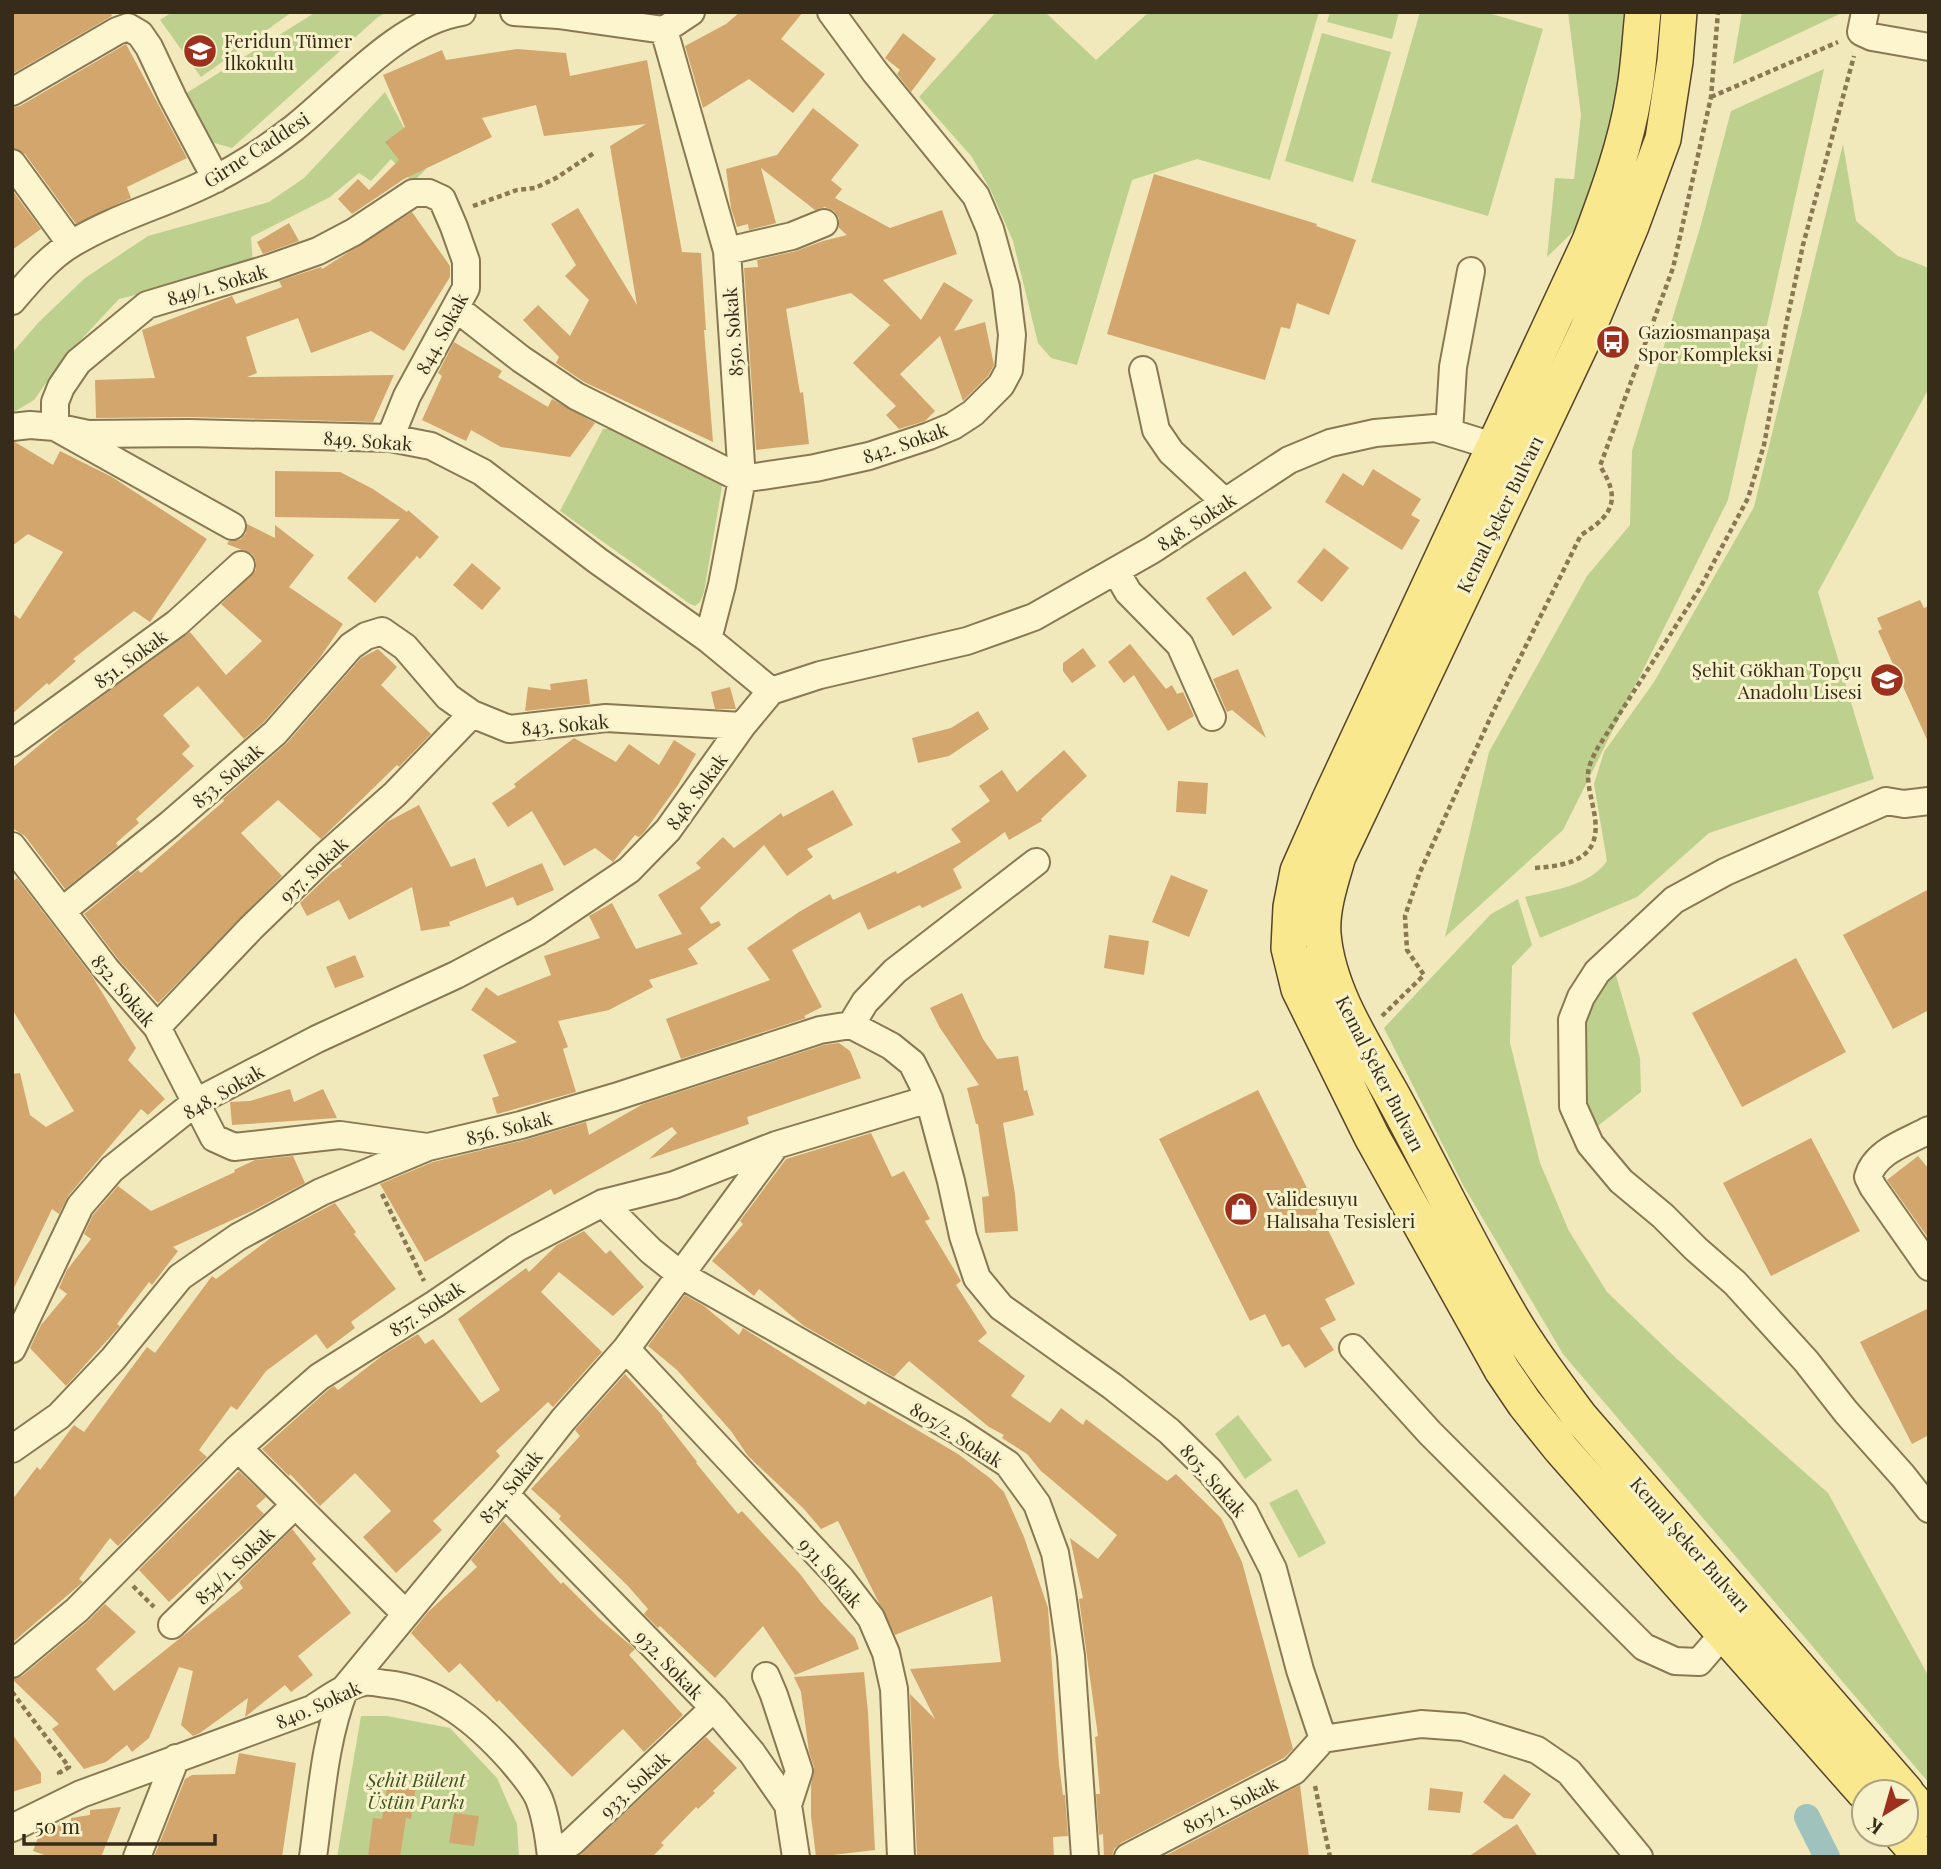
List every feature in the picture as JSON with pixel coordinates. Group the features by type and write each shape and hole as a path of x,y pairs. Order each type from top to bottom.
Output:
{"main road":[{"name":"Kemal Şeker Bulvarı","path":"1643,12 1634,94 1622,147 1590,241 1378,691 1298,871 1291,907 1289,948 1299,989 1366,1126 1502,1370 1525,1404 1561,1449 1852,1778"},
{"name":"Kemal Şeker Bulvarı","path":"1679,12 1675,61 1662,139 1631,226 1587,331 1338,856 1327,894 1323,933 1329,964 1359,1039 1396,1102 1513,1321 1546,1370 1580,1417 1894,1778"}],"street":[{"name":"Girne Caddesi","path":"12,301 29,281 71,244 216,179 292,130 384,50 423,25 449,14 462,12"},
{"path":"514,12 559,14 664,30 691,12"},
{"name":"842. Sokak","path":"742,479 815,468 869,456 929,436 953,426 973,412 1001,386 1009,370 1012,335 1006,287 990,229 976,196 875,72 831,12"},
{"path":"1863,22 1872,37 1929,47"},
{"path":"12,92 128,27 140,34 149,47 173,99 216,179"},
{"name":"850. Sokak","path":"664,30 727,251 742,479 722,586 708,639"},
{"path":"12,163 71,244"},
{"name":"849/1. Sokak","path":"55,427 55,402 61,387 78,362 147,304 270,268 317,251 354,232 414,193 429,193"},
{"name":"844. Sokak","path":"390,438 407,396 466,288 467,261 449,214 442,199 429,193"},
{"path":"727,251 792,236 824,223"},
{"path":"1449,432 1453,367 1471,271"},
{"path":"456,308 521,359 576,396 742,479"},
{"path":"1143,370 1156,430 1171,452 1225,502"},
{"name":"849. Sokak","path":"12,427 55,427 88,434 189,433 390,438 431,446 482,472 598,561 708,639 771,691"},
{"path":"55,427 232,526"},
{"name":"848. Sokak","path":"12,1349 80,1206 112,1168 196,1102 317,1039 456,975 537,932 629,870 668,830 742,726 771,691 820,675 967,641 1034,617 1116,571 1289,460 1330,443 1375,433 1435,428 1493,446"},
{"name":"851. Sokak","path":"12,743 177,623 241,565"},
{"path":"1116,571 1128,592 1180,645 1212,717"},
{"name":"843. Sokak","path":"382,631 405,647 448,697 472,714 509,729 606,718 742,726"},
{"name":"853. Sokak","path":"62,912 170,824 275,733 351,646 366,636 382,631"},
{"name":"937. Sokak","path":"157,1027 251,928 395,794 472,714"},
{"path":"1929,800 1905,804 1886,802 1725,872 1674,900 1597,972 1581,997 1572,1020 1572,1058 1573,1106 1590,1144 1621,1181 1735,1283 1806,1361 1929,1509"},
{"name":"852. Sokak","path":"13,850 106,969 157,1027 214,1138 234,1147 340,1135 428,1147"},
{"path":"851,1025 865,1002 895,971 1036,862"},
{"name":"805. Sokak","path":"851,1025 891,1046 912,1063 929,1099 963,1236 978,1278 1001,1307 1112,1386 1169,1431 1210,1471 1244,1512 1273,1569 1300,1670 1316,1747"},
{"name":"856. Sokak","path":"12,1449 58,1416 113,1359 180,1277 238,1237 321,1192 428,1147 521,1125 820,1030 851,1025"},
{"name":"857. Sokak","path":"12,1664 77,1610 237,1448 319,1377 435,1304 517,1248 603,1203 674,1185 776,1145 929,1099"},
{"path":"1929,1130 1880,1156 1872,1165 1868,1177 1929,1267"},
{"name":"854. Sokak","path":"313,1857 327,1754 335,1715 345,1688 563,1420 626,1349 776,1145"},
{"name":"805/2. Sokak","path":"603,1203 651,1251 681,1275 958,1431 1008,1464 1037,1504 1055,1552 1071,1656 1086,1857"},
{"path":"1353,1348 1430,1433 1644,1647 1675,1661 1699,1662 1724,1633"},
{"name":"931. Sokak","path":"626,1349 841,1579 871,1618 886,1653 894,1689 901,1857"},
{"path":"237,1448 406,1614"},
{"name":"932. Sokak","path":"505,1494 714,1708 752,1753 788,1804 796,1857"},
{"name":"854/1. Sokak","path":"172,1625 295,1505"},
{"path":"766,1676 799,1771 788,1804"},
{"name":"840. Sokak","path":"12,1828 74,1798 312,1709 345,1688 366,1682 397,1685 425,1694 458,1710 486,1733 538,1797 547,1827 551,1857"},
{"name":"933. Sokak","path":"551,1857 572,1842 714,1708"},
{"path":"1316,1747 1421,1724 1463,1727 1537,1750 1569,1772 1639,1857"},
{"name":"805/1. Sokak","path":"1128,1857 1294,1771 1316,1747"},
{"path":"137,1857 176,1758"}],"path":[{"path":"1359,1039 1424,975 1407,950 1405,916 1420,872 1493,712 1581,535 1600,523 1611,506 1610,486 1600,466 1673,268 1711,97 1718,12"},
{"path":"1711,97 1863,22"},
{"path":"1535,868 1574,863 1586,855 1594,841 1597,828 1587,772 1597,749 1700,588 1748,498 1764,445 1804,244 1863,22"},
{"path":"449,214 517,190 535,188 556,178 594,153"},
{"path":"371,1171 435,1304"},
{"path":"117,1569 172,1625"},
{"path":"12,1692 69,1767 59,1773 74,1798"},
{"path":"1316,1747 1330,1857"}],"green space":[{"name":"Feridun Tümer İlkokulu","path":"172,12 292,12 201,77 160,20"},
{"path":"316,12 387,12 378,17 232,148 211,142 185,94"},
{"path":"996,12 1045,12 1096,60 1149,12 1319,12 1270,180 1197,159 1132,180 1077,365 1051,358 1038,343 1013,241 991,191 972,157 919,97"},
{"path":"1330,12 1399,12 1392,39 1327,22"},
{"path":"1420,12 1485,12 1543,29 1488,216 1371,182"},
{"path":"1568,12 1624,12 1618,88 1599,168 1575,230 1547,257 1555,178 1574,179 1581,115"},
{"path":"1742,12 1844,12 1733,64"},
{"path":"1322,33 1391,52 1353,182 1285,161"},
{"path":"1824,69 1728,500 1563,830 1445,937 1489,752 1587,576 1630,525 1632,451 1700,228 1731,111"},
{"path":"385,92 426,169 413,182 391,159 371,181 359,173 330,197 251,237 253,266 119,299 63,359 34,400 12,413 12,353 39,322 85,278 148,236 269,202 304,178"},
{"path":"1843,144 1856,221 1898,256 1929,268 1929,388 1818,592 1874,779 1709,833 1637,897 1540,938 1525,897 1581,882 1607,861 1594,784 1604,752 1654,682 1754,507"},
{"path":"620,427 723,481 704,592 695,606 560,511 603,429"},
{"path":"1518,899 1532,945 1512,966 1510,1043 1540,1163 1569,1231 1607,1292 1677,1359 1828,1493 1929,1677 1929,1783 1563,1354 1463,1185 1384,1028 1491,914"},
{"path":"1615,972 1640,1058 1641,1092 1594,1129 1586,1106 1580,1063 1586,1005"},
{"path":"1238,1415 1272,1460 1245,1479 1215,1434"},
{"path":"1297,1489 1326,1543 1299,1558 1269,1503"},
{"name":"Şehit Bülent Üstün Parkı","path":"361,1716 387,1716 450,1728 497,1778 517,1824 519,1857 337,1857"}],"building":[{"path":"12,12 110,12 112,16 12,74"},
{"path":"740,12 803,12 781,39 825,74 793,113 749,79 703,108 685,46 726,24"},
{"path":"903,33 936,59 911,92 897,74 900,70 885,58"},
{"path":"126,44 187,158 127,187 131,198 76,224 25,154 12,148 12,108 20,106"},
{"path":"517,49 566,53 570,76 647,60 682,252 701,253 713,442 584,382 556,363 559,357 523,320 538,305 570,336 589,300 565,276 576,265 551,224 578,208 637,305 610,146 646,124 544,136 536,105 482,118 492,137 404,179 352,214 338,199 358,179 369,190 399,160 385,142 405,127 383,75 442,50 446,60"},
{"path":"813,108 859,145 831,180 842,189 835,198 890,228 942,210 957,254 883,280 921,320 944,282 973,300 954,331 985,322 994,365 988,376 963,401 940,336 900,374 935,411 925,421 899,429 886,415 896,406 853,363 890,325 851,293 786,309 800,393 803,392 809,444 756,450 744,268 758,267 757,260 847,235 839,228 839,218 834,211 825,207 815,210 761,168 776,223 749,230 748,224 737,227 731,208 726,169 777,155"},
{"path":"1154,174 1317,224 1316,226 1356,240 1329,315 1297,303 1290,329 1281,327 1265,380 1107,334"},
{"path":"12,190 41,229 12,250"},
{"path":"412,212 450,266 450,277 404,351 371,331 311,353 298,318 246,337 257,373 247,377 394,375 373,422 189,417 96,418 95,380 155,378 142,330 232,296 236,304 282,287 279,281 321,267 322,269"},
{"path":"289,223 299,241 263,254 257,242"},
{"path":"454,342 502,371 498,377 548,407 552,399 595,423 570,457 501,447 471,430 466,441 422,420 442,376 438,373"},
{"path":"15,442 53,465 60,451 112,477 207,539 150,622 134,611 73,659 76,661 12,714 12,613 20,619 63,552 28,534 12,546 12,443"},
{"path":"1373,469 1421,499 1411,515 1420,520 1402,550 1325,502 1343,473 1363,486"},
{"path":"275,471 340,472 373,489 407,512 408,510 439,537 420,559 417,556 375,603 347,578 400,519 275,517"},
{"path":"247,524 275,538 275,525 314,555 289,587 343,624 319,659 264,722 244,739 198,686 163,715 190,746 182,754 194,766 136,819 139,823 116,843 118,846 65,889 25,836 12,828 12,768 67,722 190,632 226,675 262,641 221,604 256,570 256,561 252,554 227,544 229,541 241,539 246,533"},
{"path":"1324,548 1349,568 1322,602 1297,582"},
{"path":"472,563 501,588 482,610 453,585"},
{"path":"1245,571 1272,608 1233,636 1206,598"},
{"path":"1920,600 1924,608 1929,606 1929,744 1878,631 1882,629 1877,618"},
{"path":"1130,644 1166,689 1172,685 1177,694 1183,692 1194,716 1168,731 1134,675 1124,683 1108,662"},
{"path":"1083,648 1096,666 1072,683 1063,671 1063,663"},
{"path":"378,649 397,667 381,685 431,734 321,839 278,800 241,833 282,876 158,1003 118,959 84,914 138,870 141,873 224,801 223,799 287,743 361,658"},
{"path":"1238,669 1266,738 1232,710 1227,712 1213,679"},
{"path":"587,679 590,704 525,711 528,687 551,690 550,684"},
{"path":"730,687 736,709 715,709 711,692"},
{"path":"978,711 989,729 949,756 918,763 912,738 951,728"},
{"path":"574,738 616,762 629,744 659,765 674,740 696,754 678,785 645,831 639,837 635,835 613,862 595,848 564,866 532,811 508,827 492,803 516,787 514,784"},
{"path":"1064,750 1087,776 1041,819 1042,821 1009,840 1005,832 953,869 962,888 868,930 860,912 792,950 822,1007 804,1016 806,1018 681,1059 666,1019 770,980 747,948 830,894 833,900 896,871 897,874 961,842 951,829 990,801 979,786 1002,770 1017,792"},
{"path":"1178,781 1208,783 1206,814 1176,812"},
{"path":"833,790 853,825 807,849 813,857 787,876 764,845 700,908 711,924 719,921 721,925 688,949 698,964 649,980 653,987 609,1010 558,1021 568,1047 563,1049 576,1092 497,1114 492,1098 499,1096 483,1055 517,1042 471,1010 486,987 498,996 551,975 544,956 600,938 589,916 612,903 636,949 682,934 658,895 701,868 696,863 723,837 734,848 781,813 783,817"},
{"path":"419,805 451,867 475,858 486,887 542,863 554,890 517,906 513,897 449,922 450,926 421,931 412,887 349,920 339,900 307,916 300,903 387,822"},
{"path":"1171,875 1208,890 1189,937 1152,922"},
{"path":"17,878 92,976 136,1048 128,1060 165,1099 148,1115 141,1109 68,1196 59,1214 52,1209 12,1292 12,1074 20,1073 30,1115 46,1127 74,1111 12,1009 12,882"},
{"path":"1929,889 1929,1010 1893,1029 1843,935"},
{"path":"1109,935 1149,941 1144,975 1104,968"},
{"path":"355,955 364,977 335,988 326,967"},
{"path":"1796,958 1846,1052 1742,1107 1692,1013"},
{"path":"962,993 983,1039 997,1059 1018,1056 1024,1091 1027,1090 1034,1115 1003,1123 1015,1194 1018,1231 985,1233 982,1197 989,1196 978,1124 967,1088 979,1085 940,1028 930,1008"},
{"path":"839,1043 850,1051 861,1078 747,1117 749,1124 649,1159 677,1133 672,1127 554,1195 551,1189 425,1262 380,1184 433,1162 586,1122 589,1135 643,1104 824,1045"},
{"path":"290,1089 294,1102 323,1089 337,1118 232,1125 230,1102 250,1101"},
{"path":"1258,1090 1355,1284 1325,1299 1336,1320 1320,1328 1334,1350 1305,1368 1289,1344 1282,1347 1265,1314 1250,1321 1159,1139"},
{"path":"871,1133 892,1177 904,1171 930,1219 925,1221 961,1281 956,1285 987,1333 978,1341 1025,1376 1011,1396 1050,1423 1061,1408 1083,1425 1086,1419 1167,1481 1176,1474 1221,1518 1242,1562 1293,1749 1284,1758 1121,1843 1114,1849 1112,1857 1104,1857 1103,1834 1099,1835 1096,1794 1100,1794 1095,1737 1098,1736 1079,1599 1083,1598 1070,1538 1098,1559 1117,1535 1041,1471 1027,1454 1002,1438 1004,1435 989,1427 909,1361 894,1377 804,1326 759,1289 754,1296 712,1261 743,1224 740,1221 786,1159"},
{"path":"1811,1138 1860,1231 1771,1276 1723,1183"},
{"path":"293,1156 305,1183 173,1247 178,1251 152,1285 149,1282 117,1324 120,1326 66,1386 30,1348 41,1325 67,1294 59,1288 67,1270 91,1239 84,1234 93,1215 118,1186 151,1211 255,1160"},
{"path":"1918,1156 1929,1169 1929,1239 1887,1180"},
{"path":"335,1203 356,1232 354,1234 396,1289 351,1322 355,1328 327,1349 316,1334 266,1371 237,1410 231,1406 199,1450 207,1457 118,1546 110,1538 79,1579 83,1582 12,1643 12,1500 37,1467 40,1470 74,1425 84,1432 147,1347 155,1353 212,1276 216,1279 276,1234"},
{"path":"584,1231 606,1254 610,1250 644,1287 613,1316 559,1272 541,1292 602,1352 553,1407 548,1402 496,1451 500,1456 433,1521 442,1530 396,1573 363,1537 391,1511 355,1473 320,1506 262,1449 328,1390 334,1386 338,1390 383,1355 418,1334 425,1344 433,1339 481,1403 500,1390 458,1319 526,1268 529,1272 557,1245"},
{"path":"685,1295 704,1306 739,1335 743,1328 865,1405 868,1401 958,1454 1004,1492 1024,1537 1048,1608 1059,1765 1065,1795 1068,1836 1053,1837 1054,1857 917,1857 910,1694 935,1719 910,1669 1001,1662 992,1596 895,1635 838,1521 821,1529 804,1509 748,1456 731,1431 677,1370 648,1346"},
{"path":"1929,1308 1929,1435 1912,1444 1860,1342"},
{"path":"625,1374 663,1416 696,1463 738,1514 742,1511 800,1574 821,1602 855,1638 859,1649 795,1675 763,1626 715,1678 644,1614 648,1609 628,1586 559,1519 561,1516 531,1489 580,1436 575,1430"},
{"path":"239,1471 266,1497 256,1506 264,1514 169,1602 139,1570"},
{"path":"503,1521 561,1584 563,1582 635,1649 629,1655 683,1715 644,1752 623,1729 572,1777 460,1663 449,1673 411,1633 428,1612 477,1567 471,1560"},
{"path":"292,1529 316,1559 312,1563 351,1613 298,1656 313,1675 291,1692 285,1685 245,1717 248,1698 193,1736 181,1725 193,1671 179,1667 149,1738 132,1752 127,1745 106,1762 84,1769 52,1729 59,1724 12,1679 22,1676 105,1604 136,1632 96,1669 114,1691 243,1588 239,1582"},
{"path":"864,1672 875,1850 816,1857 811,1816 814,1767 809,1752 801,1692 794,1677"},
{"path":"12,1734 41,1773 41,1783 12,1792"},
{"path":"706,1737 737,1768 713,1791 715,1793 698,1809 696,1807 661,1843 664,1845 652,1857 578,1857"},
{"path":"239,1753 296,1763 282,1857 154,1857 185,1779 192,1775 235,1774"},
{"path":"1504,1774 1531,1794 1513,1819 1504,1818 1483,1802"},
{"path":"388,1781 416,1785 411,1819 406,1818 400,1857 368,1857 373,1818 382,1819"},
{"path":"1300,1785 1309,1857 1163,1857"},
{"path":"1430,1788 1463,1792 1460,1813 1428,1810"},
{"path":"121,1807 101,1857 50,1857 33,1851 40,1832 59,1825 60,1822 90,1815 90,1810"},
{"path":"454,1813 479,1816 474,1846 449,1843"},
{"path":"1517,1824 1538,1857 1468,1857"}],"waterway":[{"path":"1807,1817 1827,1857"}],"place":[{"name":"Feridun Tümer İlkokulu","path":"200,51"},
{"name":"Gaziosmanpaşa Spor Kompleksi","path":"1613,342"},
{"name":"Şehit Gökhan Topçu Anadolu Lisesi","path":"1887,680"},
{"name":"Validesuyu Halısaha Tesisleri","path":"1241,1209"}]}
